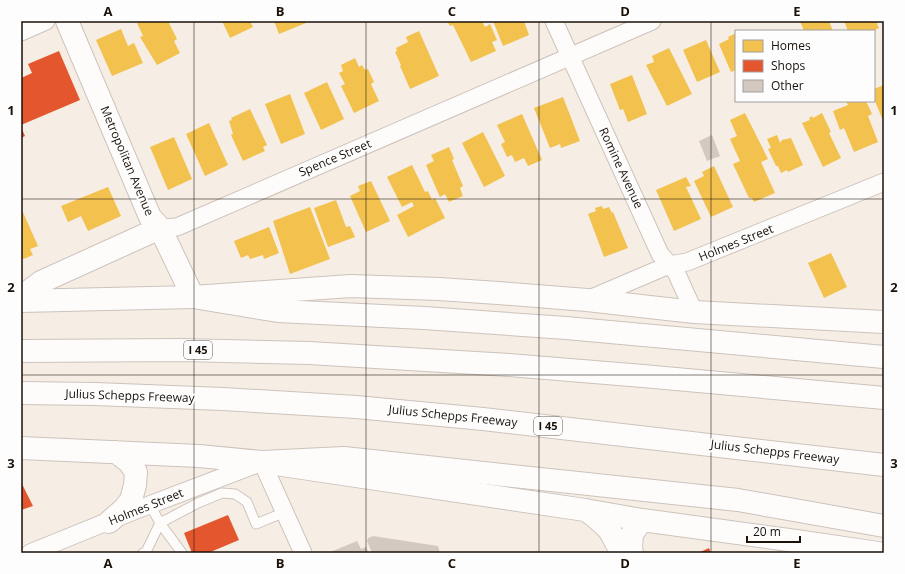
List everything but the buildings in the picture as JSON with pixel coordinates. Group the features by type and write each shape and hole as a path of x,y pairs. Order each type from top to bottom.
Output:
{"main road":[{"name":"Metropolitan Avenue","path":"67,21 150,217 160,228 193,297"},
{"name":"Spence Street","path":"21,297 42,282 160,228"},
{"path":"21,301 193,297 351,286 440,289 587,300 694,312 884,322"},
{"path":"193,297 278,311 424,318 566,328 884,357"},
{"name":"I 45","path":"21,351 182,350 331,354 651,376 884,398"},
{"name":"Julius Schepps Freeway","path":"21,394 95,394 223,399 364,408 490,420 884,465"},
{"path":"21,448 199,456 262,462 585,510 799,547 878,553"},
{"path":"109,522 124,509 131,500 135,485 136,472 129,462 116,452"},
{"path":"262,462 344,458 738,500 884,526"},
{"path":"585,510 602,522 622,553"},
{"path":"632,553 632,534 642,520"}],"street":[{"path":"21,32 46,21"},
{"name":"Romine Avenue","path":"554,21 569,57 660,254 676,272 694,312"},
{"name":"Spence Street","path":"160,228 177,227 652,21"},
{"name":"Holmes Street","path":"587,300 669,265 688,262 884,182"},
{"path":"262,462 303,553"},
{"name":"Holmes Street","path":"30,553 150,505 195,496 221,485 262,462"}],"lane":[{"path":"221,485 247,502 256,524 285,512"},
{"path":"143,553 146,552 160,523 195,496"},
{"path":"150,505 160,523 182,553"}]}
